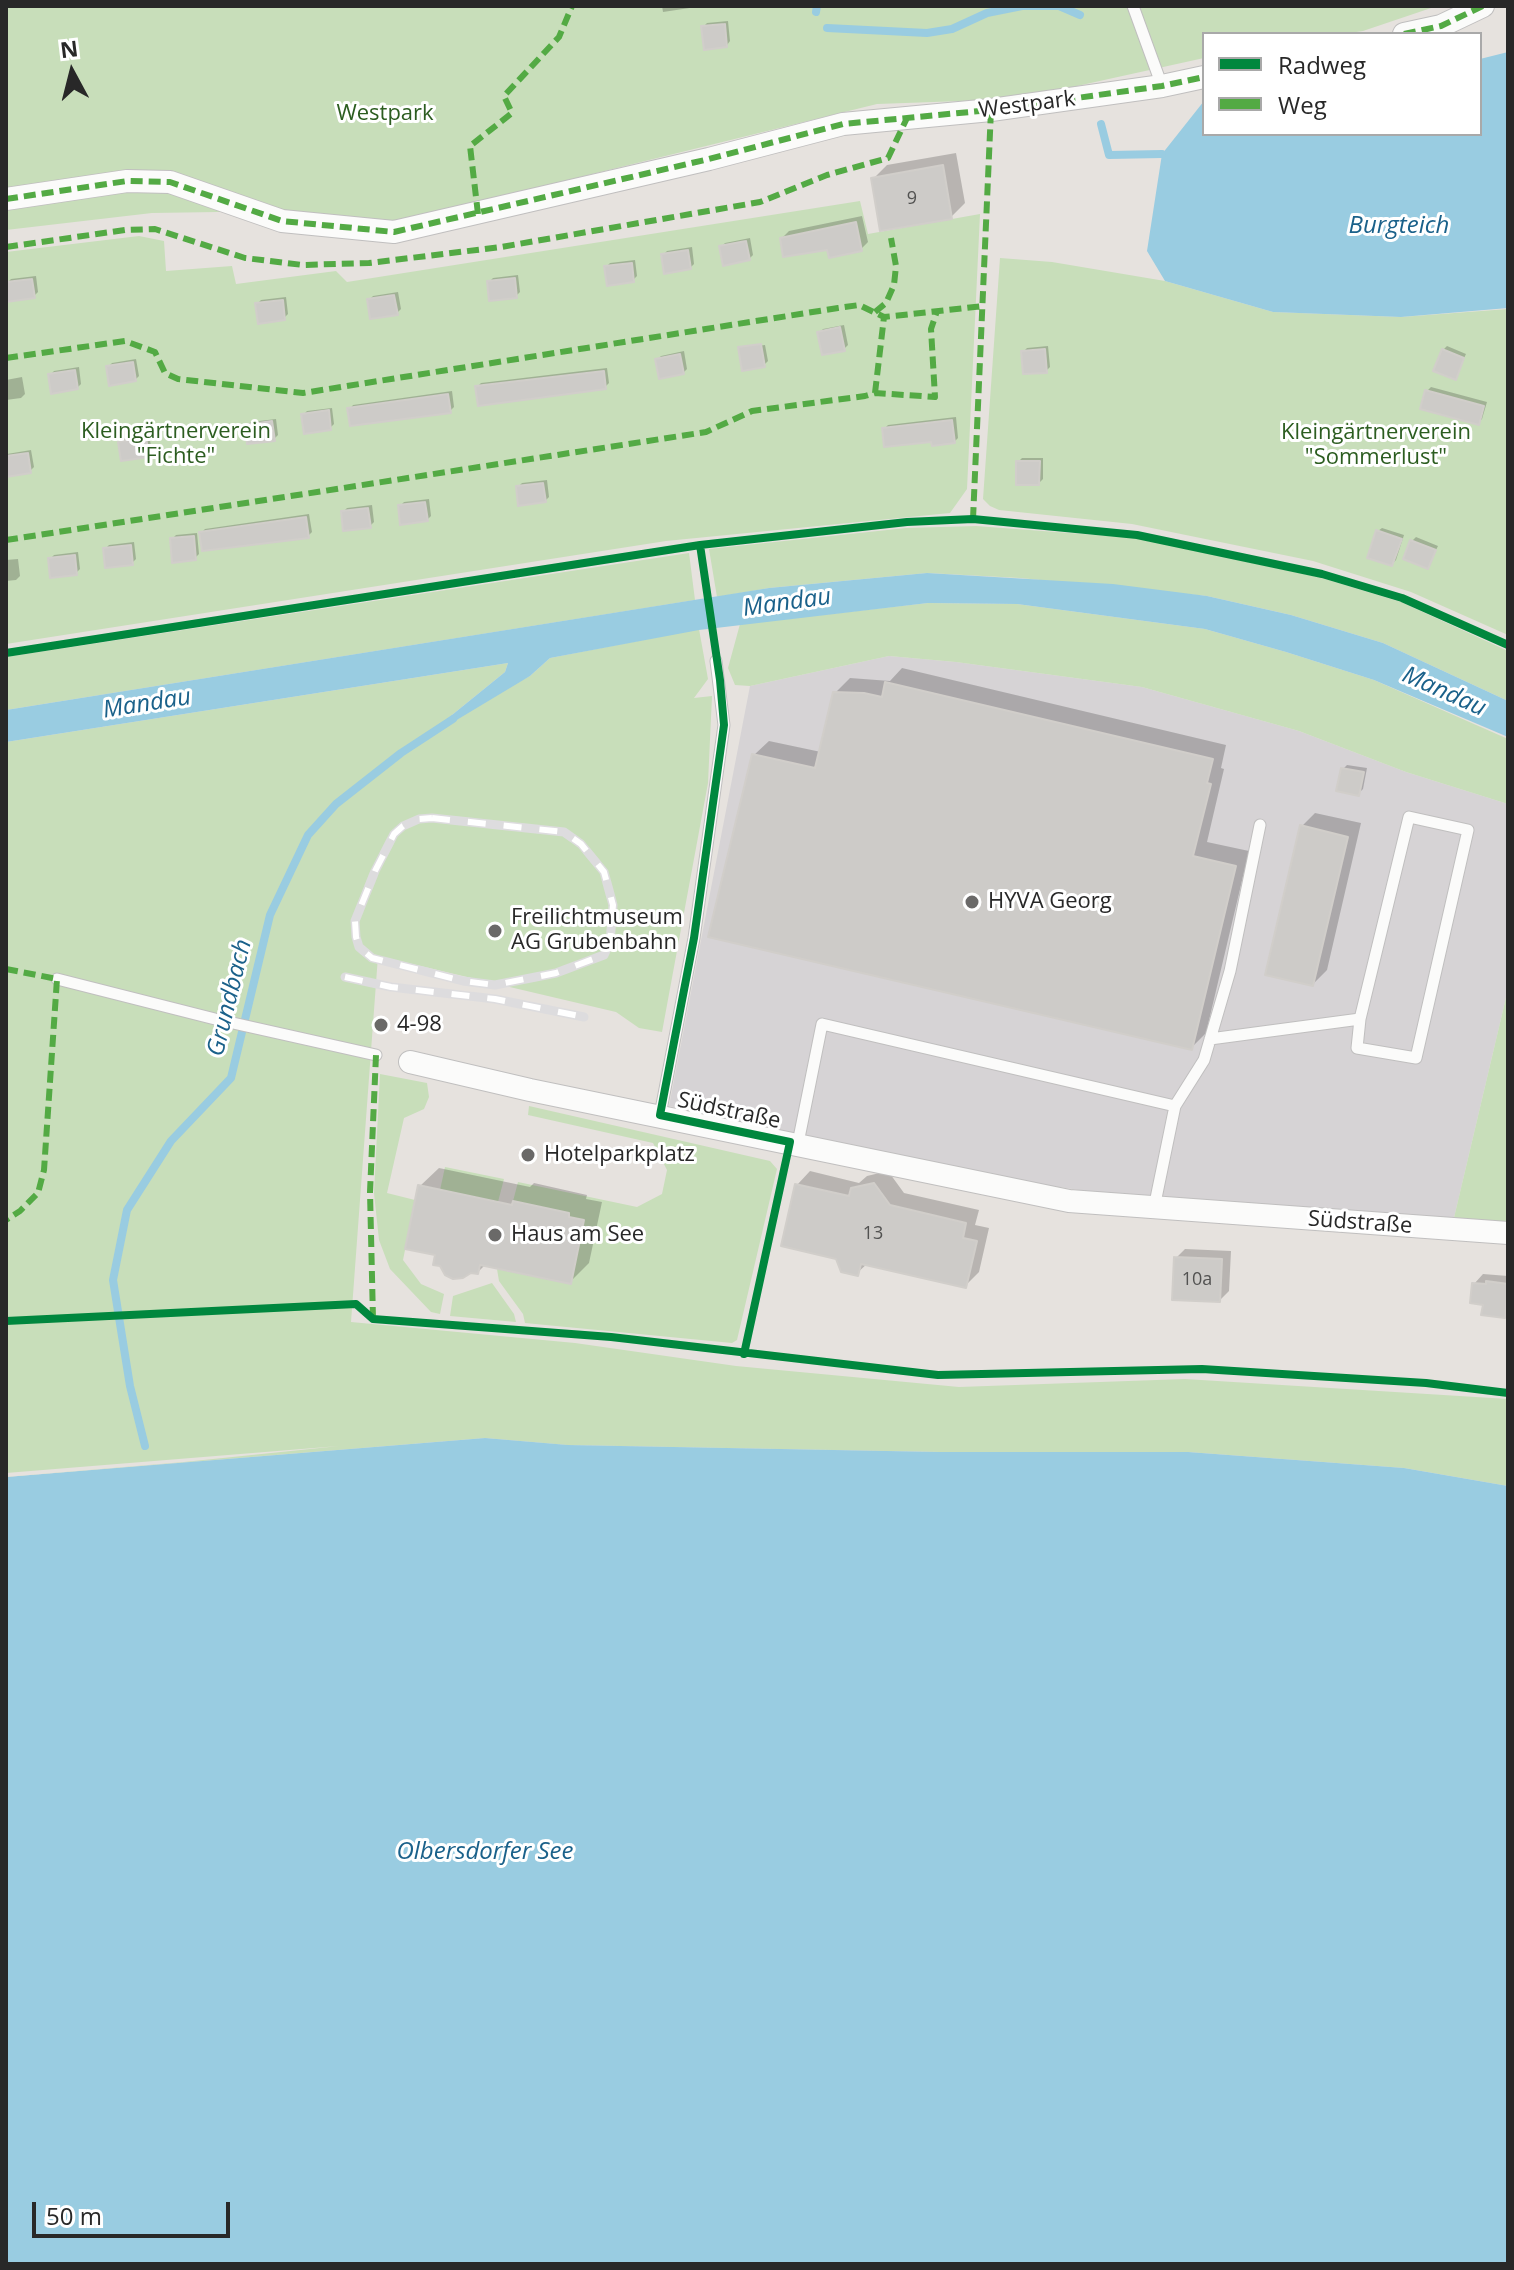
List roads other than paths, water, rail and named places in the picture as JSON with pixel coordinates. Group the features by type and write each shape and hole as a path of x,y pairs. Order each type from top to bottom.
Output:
{"street":[{"path":"1413,32 1441,26 1483,6"},
{"name":"Westpark","path":"6,199 127,181 170,182 282,221 394,232 709,159 843,124 991,110 1202,77"},
{"name":"Südstraße","path":"410,1062 1069,1201 1508,1233"}],"lane":[{"path":"1133,6 1162,86"},
{"path":"660,1115 694,938 724,725 716,661"},
{"path":"1409,817 1468,830 1416,1058 1357,1048 1360,1019 1409,817"},
{"path":"1154,1208 1175,1106 1204,1060 1230,971 1260,825"},
{"path":"57,979 376,1055"},
{"path":"1210,1039 1360,1019"},
{"path":"798,1143 822,1024 1175,1106"}],"water":[{"name":"Burgteich","path":"1508,52 1508,308 1401,317 1273,312 1165,281 1147,251 1162,154 1202,104 1202,136 1482,136 1482,58"},
{"name":"Mandau","path":"927,573 1113,584 1207,596 1291,615 1383,643 1508,701 1508,737 1374,680 1205,629 1017,604 928,603 699,630 550,658 530,676 450,724 445,724 447,719 505,672 508,663 6,742 6,710 769,588"},
{"name":"Olbersdorfer See","path":"485,1438 568,1445 940,1452 1188,1452 1404,1468 1508,1486 1508,2264 6,2264 6,1477"}],"waterway":[{"path":"816,12 817,6"},
{"path":"827,28 927,33 952,29 987,13 1022,6 1057,6"},
{"path":"1059,6 1080,15"},
{"path":"1101,124 1109,155 1162,154"},
{"name":"Grundbach","path":"145,1446 130,1386 113,1280 127,1210 171,1141 231,1078 270,915 308,835 336,804 401,753 453,719"}],"railway":[{"path":"432,818 564,832 581,844 604,872 613,905 610,942 604,955 556,973 495,985 463,981 372,958 359,947 355,921 375,871 394,834 419,819 432,818"},
{"path":"345,977 391,987 495,999 584,1017"}],"place":[{"name":"HYVA Georg","path":"972,902"},
{"name":"Freilichtmuseum AG Grubenbahn","path":"495,931"},
{"name":"4-98","path":"381,1025"},
{"name":"Hotelparkplatz","path":"528,1155"},
{"name":"Haus am See","path":"495,1235"}],"park label":[{"name":"Kleingärtnerverein \"Fichte\"","path":"176,444"},
{"name":"Kleingärtnerverein \"Sommerlust\"","path":"1376,446"}]}
